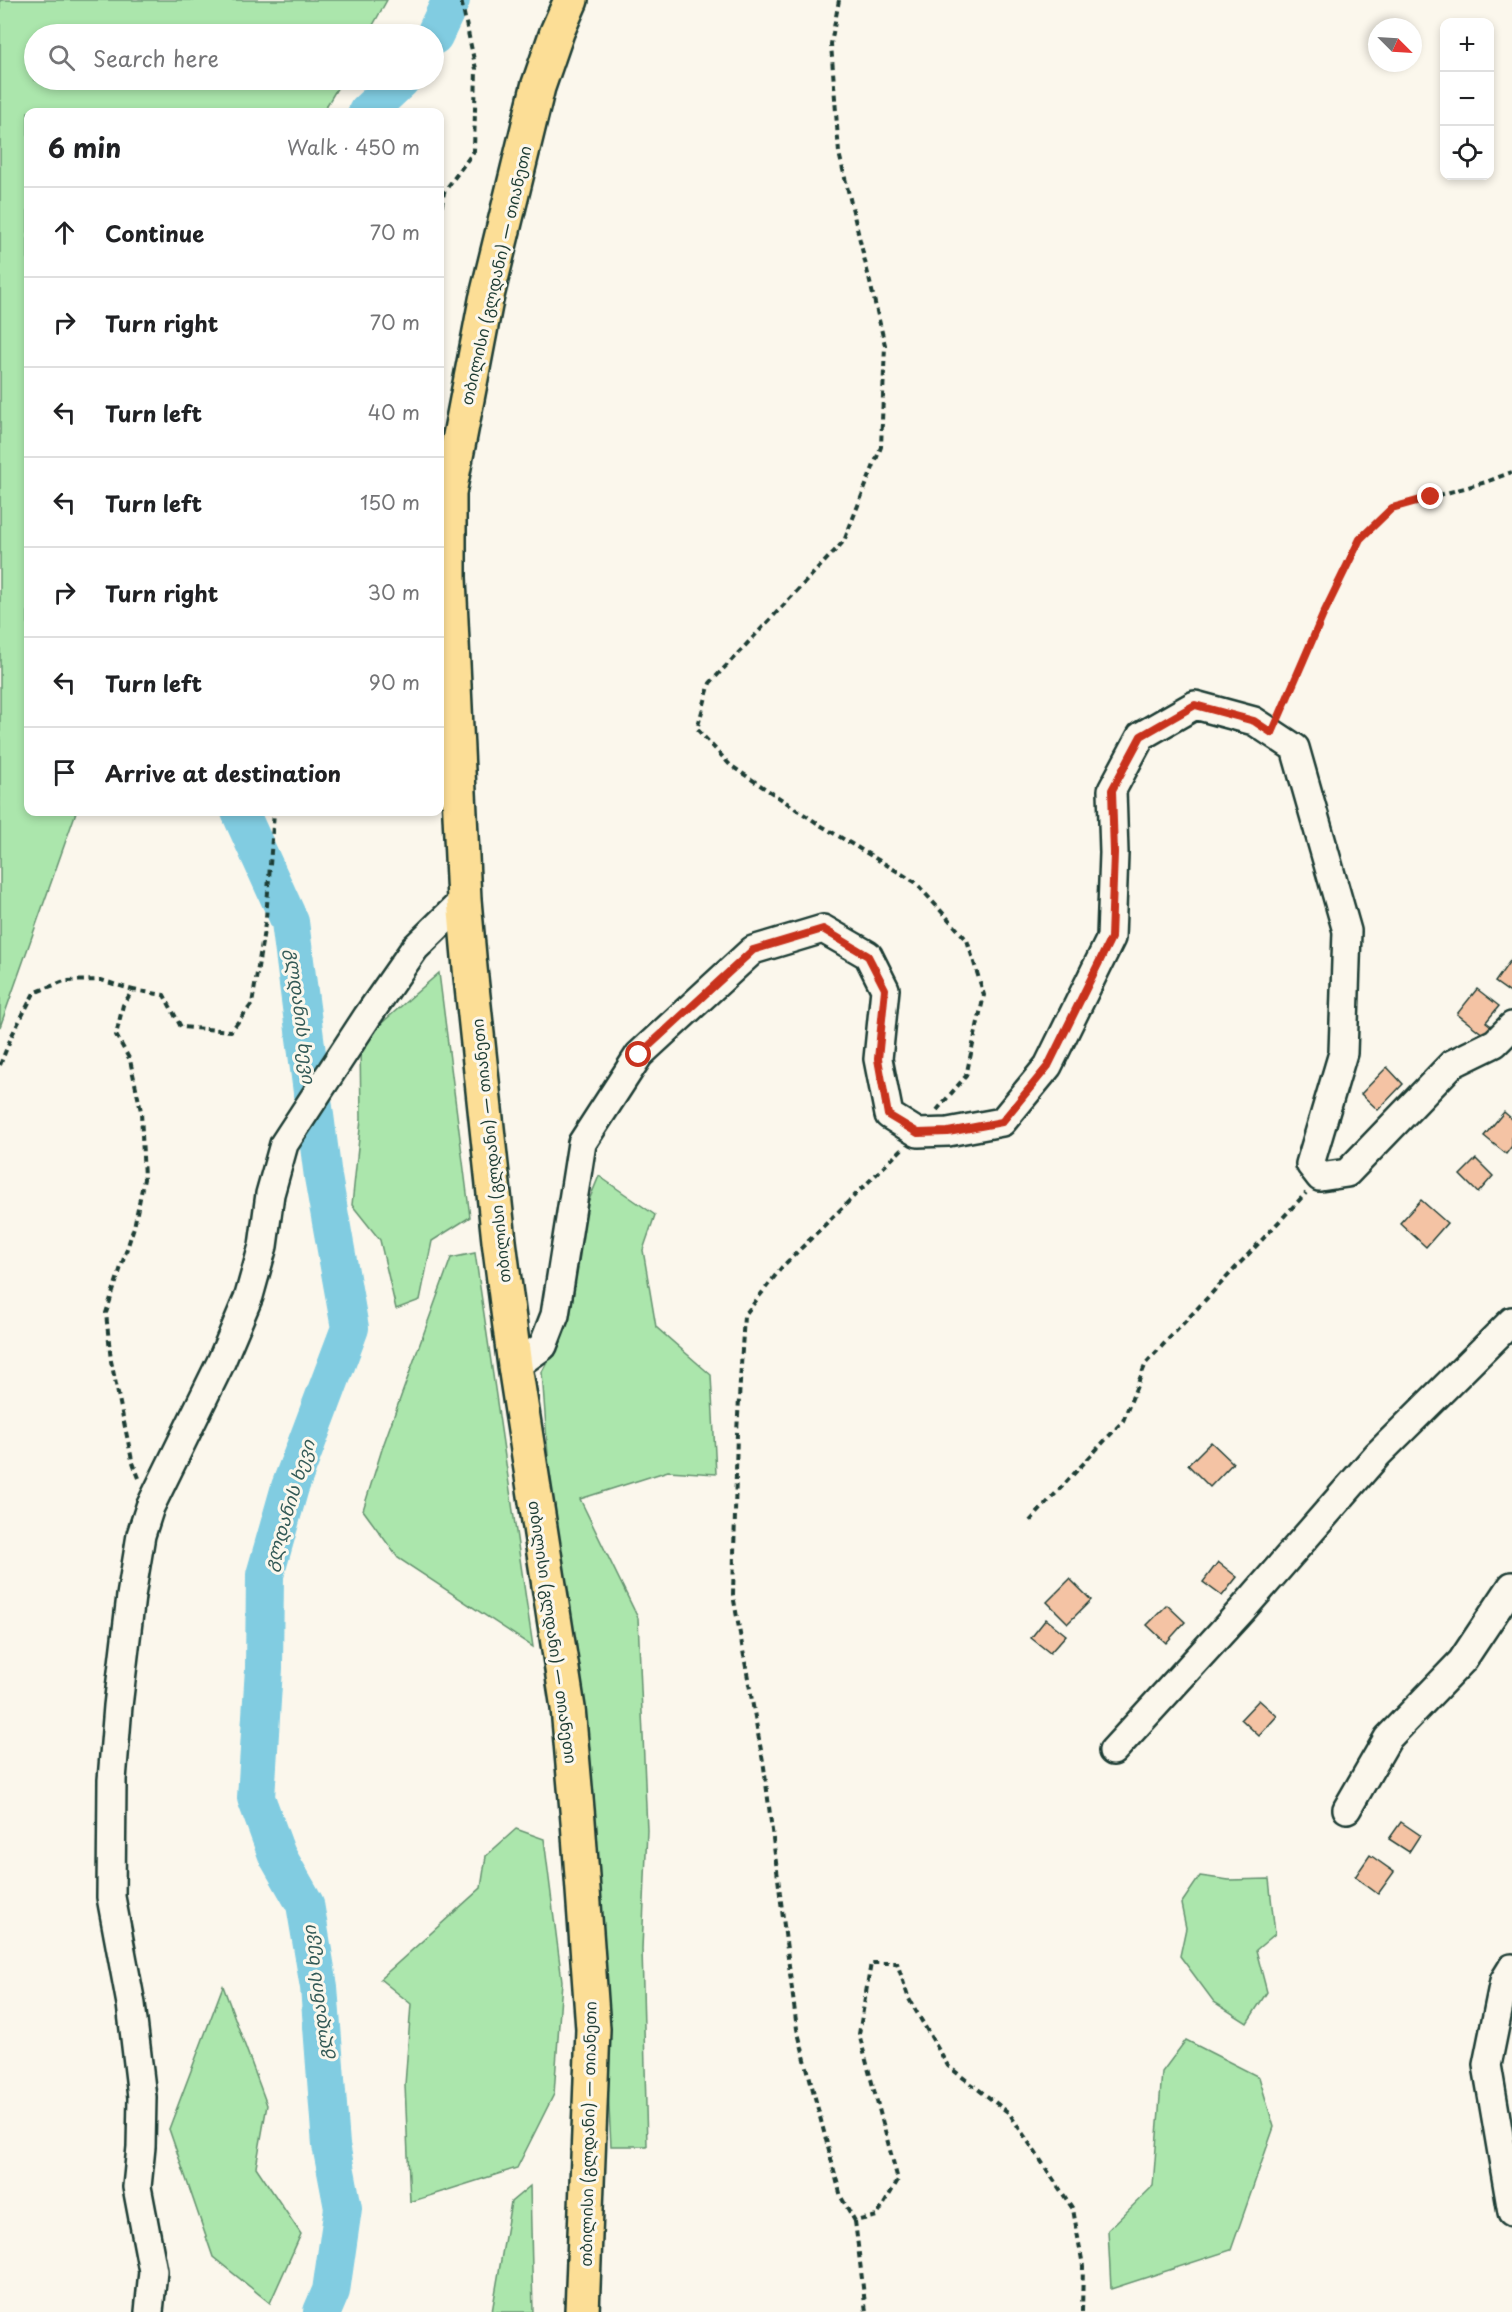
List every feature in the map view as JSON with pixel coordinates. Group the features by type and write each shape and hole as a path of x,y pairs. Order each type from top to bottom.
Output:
{"main road":[{"name":"თბილისი (გლდანი) — თიანეთი","path":"571,0 557,32 535,98 486,300 449,493 449,578 464,900 499,1241 515,1366 568,1708 579,1832 593,2029 582,2312"}],"street":[{"path":"515,1366 543,1346 555,1315 582,1143 639,1055 753,950 823,929 868,956 885,989 878,1059 888,1115 918,1133 948,1132 1002,1122 1048,1066 1111,938 1114,853 1112,790 1141,736 1195,705 1254,721 1295,748 1347,931 1343,1053 1310,1164 1320,1177 1347,1173 1452,1065 1495,1043 1512,1026"},
{"path":"150,2312 153,2271 137,2187 141,2147 141,2097 131,2004 111,1897 112,1780 118,1706 141,1535 150,1507 221,1362 249,1296 262,1246 270,1194 284,1144 415,948 464,900"},
{"path":"1113,1751 1242,1610 1378,1454 1512,1321"},
{"path":"1347,1809 1388,1738 1462,1661 1512,1586"},
{"path":"1512,1968 1504,1981 1487,2065 1512,2212"}],"path":[{"path":"444,192 474,152 476,69 461,0"},
{"path":"839,0 831,44 838,153 885,345 881,447 844,541 710,683 697,729 730,765 820,825 915,882 967,939 984,995 966,1076 918,1133 782,1267 744,1316 738,1421 733,1595 764,1767 797,2029 841,2198 855,2221 866,2312"},
{"path":"1272,733 1323,615 1360,539 1392,508 1486,482 1512,472"},
{"path":"0,1065 12,1035 34,993 64,981 101,980 133,990 164,995 181,1027 231,1031 252,1004 266,918 274,816"},
{"path":"133,990 123,1005 116,1035 130,1060 141,1111 144,1179 134,1227 106,1313 111,1361 132,1460 150,1507"},
{"path":"1030,1521 1123,1421 1146,1363 1320,1177"},
{"path":"855,2221 877,2216 898,2181 860,2034 871,1963 897,1963 909,1999 948,2066 1009,2113 1073,2209 1083,2266 1082,2312"}],"green space":[{"path":"0,0 387,0 374,24 24,24 24,90 336,90 325,108 24,108 24,816 75,816 0,1027"},
{"path":"439,973 470,1217 432,1241 420,1300 396,1309 380,1240 352,1205 361,1119 360,1042"},
{"path":"599,1176 655,1215 643,1250 656,1327 711,1375 716,1474 668,1471 580,1499 638,1618 647,1830 642,1949 647,2146 611,2146 594,1819 553,1525 542,1372 568,1322 580,1222"},
{"path":"475,1253 533,1647 398,1558 363,1510 383,1446 451,1258"},
{"path":"516,1829 544,1839 562,1981 554,2094 517,2168 410,2202 405,2085 411,2004 380,1979 481,1888 486,1856"},
{"path":"1200,1876 1229,1880 1269,1879 1275,1934 1256,1950 1267,1992 1247,2023 1214,2002 1180,1956 1186,1928 1181,1904"},
{"path":"223,1986 267,2105 256,2167 301,2234 270,2303 213,2257 169,2129"},
{"path":"1186,2040 1259,2077 1274,2127 1231,2250 1111,2289 1108,2230 1153,2186 1162,2072"},
{"path":"530,2186 533,2312 492,2312 511,2202"}],"building":[{"path":"1512,958 1512,994 1495,982"},
{"path":"1477,989 1499,1006 1486,1022 1495,1029 1488,1038 1457,1014"},
{"path":"1387,1067 1403,1084 1378,1110 1361,1094"},
{"path":"1504,1112 1512,1119 1512,1146 1506,1154 1484,1136"},
{"path":"1476,1159 1493,1176 1478,1193 1460,1175"},
{"path":"1421,1200 1447,1223 1426,1247 1400,1223"},
{"path":"1211,1442 1233,1463 1210,1487 1188,1465"},
{"path":"1218,1562 1237,1577 1222,1596 1203,1582"},
{"path":"1070,1579 1091,1600 1068,1623 1047,1602"},
{"path":"1167,1605 1185,1622 1166,1643 1147,1625"},
{"path":"1046,1619 1066,1635 1050,1653 1031,1638"},
{"path":"1259,1700 1277,1716 1259,1736 1241,1719"},
{"path":"1401,1822 1420,1835 1409,1852 1389,1839"},
{"path":"1370,1855 1394,1872 1378,1894 1355,1877"}],"waterway":[{"name":"გლდანის ხევი","path":"440,24 451,0"},
{"name":"გლდანის ხევი","path":"371,108 390,90"},
{"name":"გლდანის ხევი","path":"242,816 290,922 323,1177 350,1328 290,1487 265,1575 264,1668 256,1798 277,1855 305,1904 319,1987 331,2145 343,2208 331,2291 322,2312"}],"route":[{"path":"639,1055 753,950 823,929 868,956 885,989 878,1059 888,1115 918,1133 948,1132 1002,1122 1048,1066 1111,938 1114,853 1112,790 1141,736 1195,705 1254,721 1272,733 1323,615 1360,539 1392,508 1431,497"}]}
